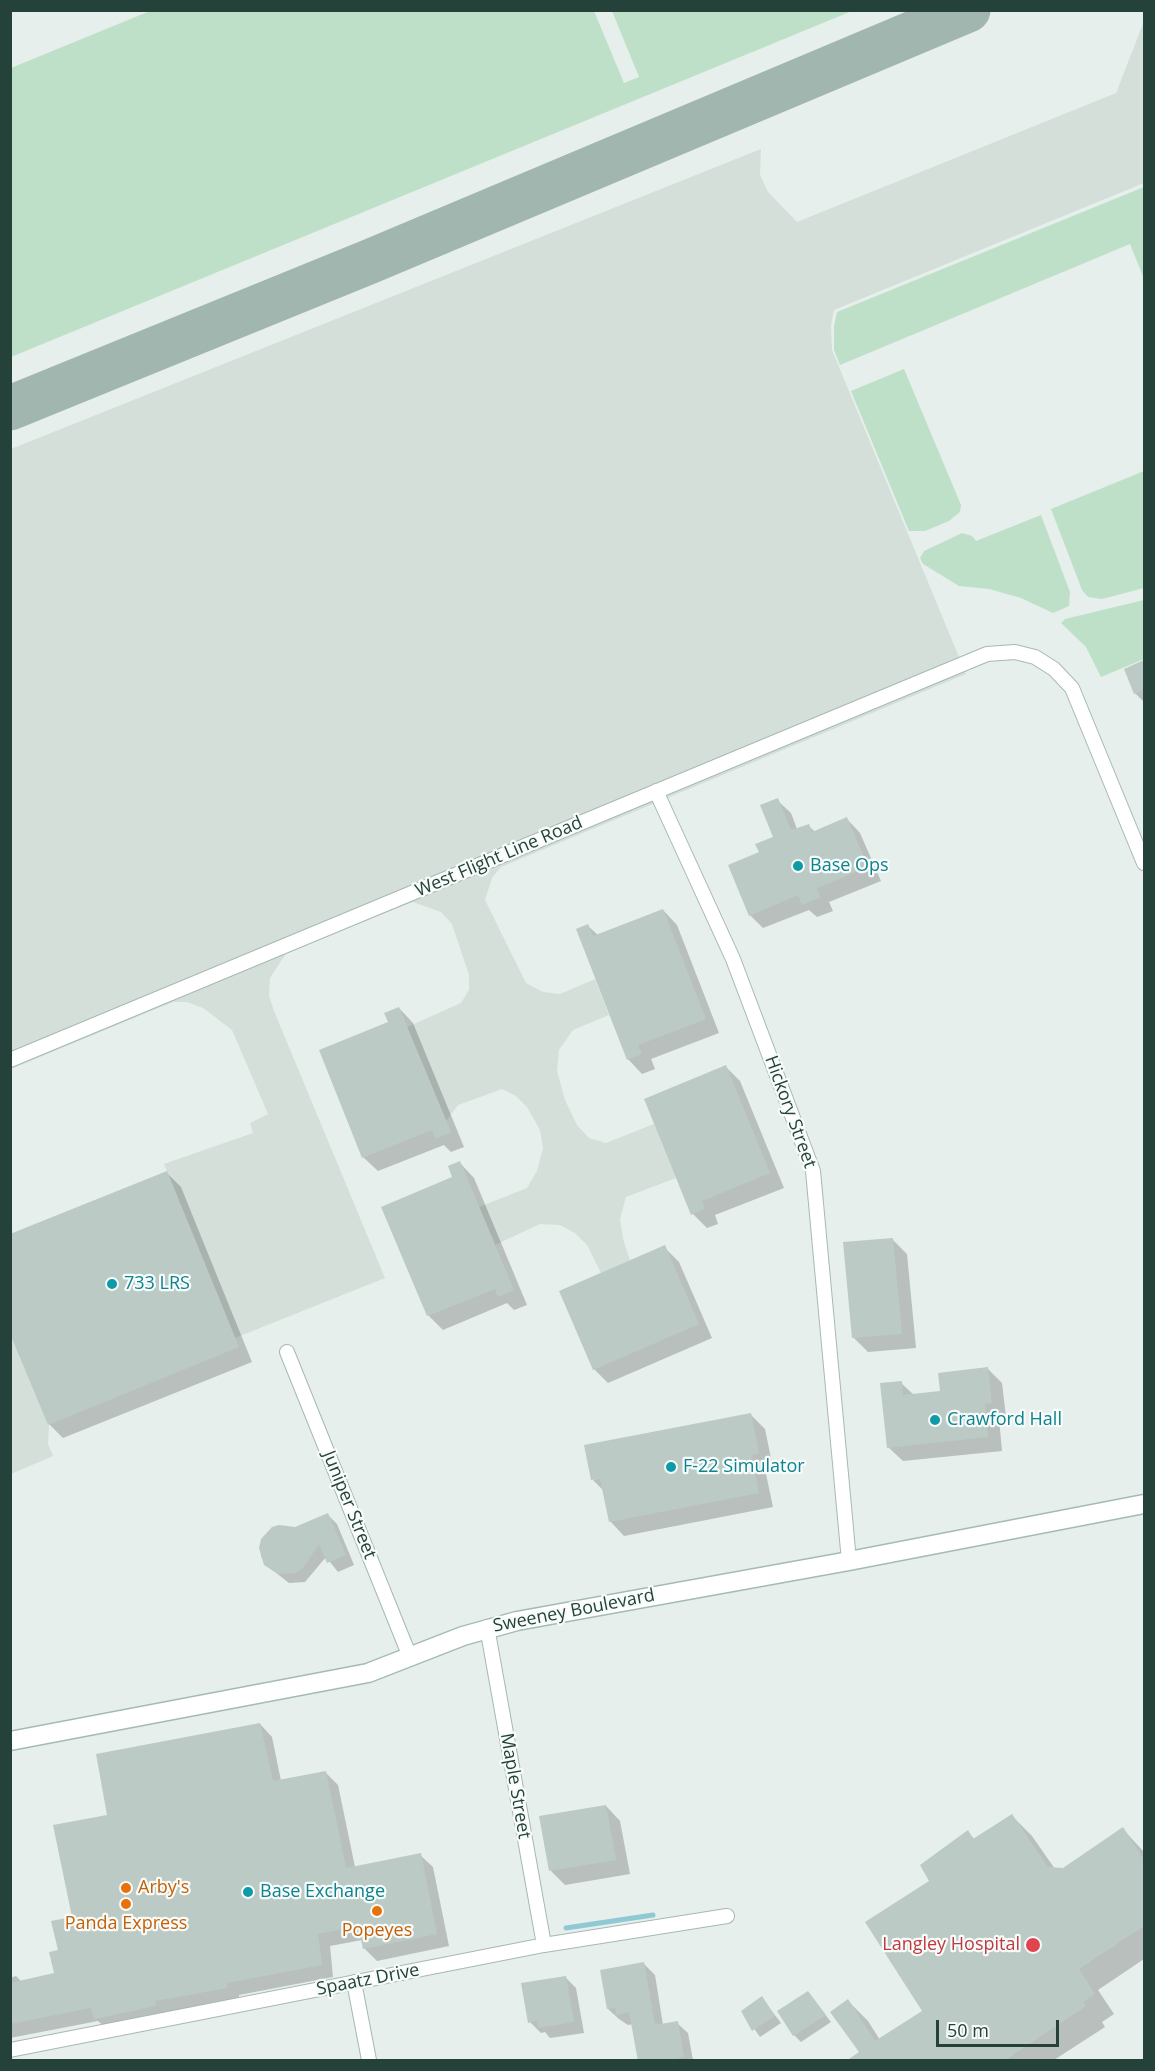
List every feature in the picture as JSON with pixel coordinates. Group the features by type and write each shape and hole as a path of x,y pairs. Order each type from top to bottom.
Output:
{"main road":[{"name":"Sweeney Boulevard","path":"10,1741 348,1678 487,1628 1144,1504"}],"street":[{"name":"West Flight Line Road","path":"10,1060 987,654 1015,652 1035,657 1054,669 1072,688 1144,863"},
{"name":"Hickory Street","path":"656,791 733,959 813,1171 849,1561"},
{"name":"Juniper Street","path":"287,1352 410,1657"},
{"name":"Maple Street","path":"487,1628 544,1945"},
{"name":"Spaatz Drive","path":"10,2050 544,1945 727,1916"},
{"path":"354,1982 369,2061"}],"shaded area":[{"path":"1144,21 1144,183 834,310 831,326 832,350 966,674 501,867 492,878 485,900 526,983 543,992 560,994 595,979 609,1015 573,1030 559,1050 557,1071 565,1100 577,1125 589,1138 606,1143 654,1124 676,1178 626,1197 620,1219 623,1239 630,1260 601,1273 587,1245 575,1233 560,1225 540,1224 495,1245 479,1207 527,1188 537,1171 543,1148 540,1130 527,1107 516,1096 502,1089 458,1105 446,1121 407,1027 461,1003 469,990 469,975 452,924 441,912 413,902 287,952 270,978 269,996 274,1011 385,1278 235,1338 164,1164 253,1133 250,1123 268,1114 232,1030 203,1008 187,1002 173,1002 11,1069 11,449 761,149 760,175 768,192 797,222 1116,93"},
{"path":"10,1334 49,1427 48,1444 53,1456 11,1474"}],"green space":[{"path":"150,11 594,11 624,83 639,77 612,11 852,11 11,357 11,68"},
{"path":"1144,187 1144,279 1130,244 840,365 834,350 834,326 837,312"},
{"path":"904,369 961,505 960,512 949,521 925,531 909,531 851,391"},
{"path":"1144,471 1144,588 1102,599 1088,597 1082,590 1051,509"},
{"path":"1041,515 1070,592 1069,606 1053,613 1021,598 989,589 959,586 923,564 920,558 924,551 962,533 972,536 976,541"},
{"path":"1144,600 1144,659 1101,677 1086,647 1061,623 1065,619"}],"building":[{"path":"1144,660 1144,690 1134,694 1124,669"},
{"name":"Base Ops","path":"778,798 791,830 809,824 812,832 847,817 868,867 817,888 820,897 802,905 798,895 749,916 728,865 759,852 755,844 773,837 760,805"},
{"path":"663,909 706,1019 638,1045 642,1054 627,1060 576,929 588,924 593,936"},
{"path":"399,1007 451,1132 435,1139 432,1130 362,1158 319,1050 388,1022 384,1013"},
{"path":"726,1065 770,1173 702,1201 705,1209 691,1215 644,1099"},
{"path":"460,1161 514,1290 498,1297 495,1289 427,1316 381,1207 452,1177 448,1166"},
{"name":"733 LRS","path":"167,1171 239,1347 48,1425 10,1334 10,1234"},
{"path":"893,1238 902,1334 852,1338 843,1242"},
{"path":"665,1245 699,1324 593,1370 559,1291"},
{"name":"Crawford Hall","path":"988,1367 992,1403 985,1404 988,1437 887,1448 880,1383 902,1381 903,1395 940,1391 938,1373"},
{"name":"F-22 Simulator","path":"751,1413 759,1453 752,1455 759,1493 609,1522 600,1479 591,1480 584,1445"},
{"path":"328,1513 346,1555 327,1563 319,1544 303,1568 295,1573 278,1574 264,1565 259,1548 261,1539 272,1527 279,1525 295,1527"},
{"name":"Base Exchange","path":"260,1723 273,1781 326,1771 346,1868 421,1853 437,1934 363,1949 358,1926 318,1934 322,1965 227,1983 227,1988 155,2001 156,2006 94,2019 91,2008 10,2024 10,1983 54,1973 49,1952 58,1950 51,1921 72,1917 53,1825 107,1815 96,1754"},
{"path":"606,1805 616,1860 549,1871 539,1816"},
{"name":"Langley Hospital","path":"1012,1814 1048,1867 1063,1868 1123,1827 1144,1860 1144,1926 1079,1969 1095,1994 1083,2002 1086,2006 1004,2061 846,2061 859,2052 830,2012 848,1999 875,2041 922,2011 865,1922 929,1881 920,1865 968,1830 973,1839"},
{"path":"644,1962 655,2025 678,2021 684,2057 678,2058 678,2061 638,2061 629,2012 616,2015 615,2008 607,2009 600,1970"},
{"path":"566,1976 574,2022 538,2028 537,2021 528,2023 521,1983"},
{"path":"808,1991 826,2015 793,2036 777,2011"},
{"path":"762,1996 775,2016 752,2031 741,2011"}],"waterway":[{"path":"566,1928 653,1915"}],"taxiway":[{"path":"10,408 371,261 968,10"}],"place":[{"name":"Base Ops","path":"798,866"},
{"name":"733 LRS","path":"112,1284"},
{"name":"Crawford Hall","path":"935,1420"},
{"name":"F-22 Simulator","path":"671,1467"},
{"name":"Arby's","path":"126,1888"},
{"name":"Base Exchange","path":"248,1892"},
{"name":"Panda Express","path":"126,1904"},
{"name":"Popeyes","path":"377,1911"},
{"name":"Langley Hospital","path":"1033,1945"}]}
